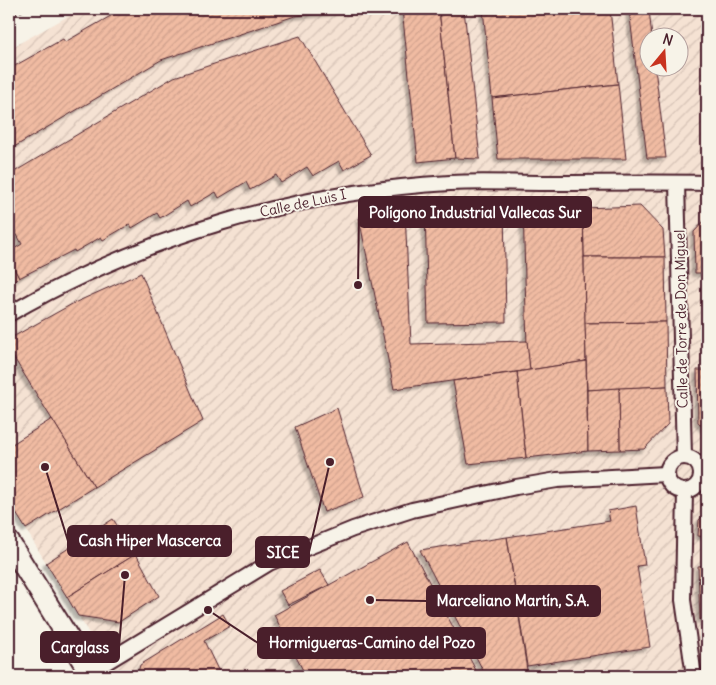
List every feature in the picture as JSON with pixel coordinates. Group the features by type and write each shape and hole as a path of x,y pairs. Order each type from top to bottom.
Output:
{"street":[{"name":"Calle de Torre de Don Miguel","path":"677,182 684,456"},
{"name":"Calle de Luis I","path":"9,314 82,275 163,240 252,213 303,202 354,193 452,183 707,183"},
{"path":"684,456 693,458 700,466 704,475 693,489 685,491 676,489 669,483 666,474 668,465 675,458 684,456"},
{"path":"9,542 91,674 217,592 269,563 353,529 412,510 516,487 557,480 666,474"},
{"path":"685,491 683,600 694,676"}],"shaded area":[{"path":"81,9 707,9 707,676 115,676 9,502 9,49"}],"building":[{"path":"123,9 368,9 295,16 161,60 9,150 9,69 63,39 65,42"},
{"path":"402,9 439,9 455,158 418,162"},
{"path":"439,9 464,9 480,159 455,158"},
{"path":"483,9 610,9 618,84 492,98"},
{"path":"629,9 649,9 651,28 638,28 638,78 656,78 666,158 647,158"},
{"path":"300,36 371,155 344,170 339,161 313,176 307,167 281,183 276,175 250,190 246,182 219,198 216,192 190,207 187,201 160,218 157,213 132,228 130,224 103,240 101,237 75,252 74,250 19,278 9,259 9,252 22,244 9,220 9,175 174,77"},
{"path":"618,84 626,159 498,159 492,98"},
{"path":"504,206 506,322 428,323 425,210"},
{"path":"640,206 663,230 665,257 584,257 583,208"},
{"path":"523,207 583,208 586,361 530,370 527,347"},
{"path":"405,211 411,344 527,341 530,370 394,389 359,218"},
{"path":"707,218 707,273 695,273 694,232"},
{"path":"584,257 665,257 666,322 585,323"},
{"path":"9,259 19,278 9,284"},
{"path":"141,273 203,421 94,487 9,350 9,339 74,303"},
{"path":"666,322 667,386 587,390 585,323"},
{"path":"586,361 588,451 526,458 517,372"},
{"path":"697,370 707,370 707,432 698,422"},
{"path":"517,372 526,458 468,464 453,381"},
{"path":"667,386 668,424 644,449 620,450 619,388"},
{"path":"619,388 620,450 588,451 587,390"},
{"path":"337,408 364,497 324,512 295,427"},
{"path":"52,419 94,487 26,529 9,502 9,446"},
{"path":"636,506 645,565 637,566 650,647 527,666 507,537 610,521 608,511"},
{"path":"707,512 707,537 698,536 699,520"},
{"path":"113,519 136,554 67,597 46,563"},
{"path":"507,537 527,670 486,676 420,550"},
{"path":"408,542 479,676 306,676 274,615"},
{"path":"136,554 159,596 119,622 78,616 67,597"},
{"path":"707,565 707,619 700,620 698,566"},
{"path":"320,570 329,585 288,605 280,591"},
{"path":"223,614 230,626 204,641 221,676 137,676 140,665"},
{"path":"627,673 627,676 610,676"}],"railway":[{"path":"9,16 23,9"}],"place":[{"name":"Polígono Industrial Vallecas Sur","path":"358,285"},
{"name":"SICE","path":"330,462"},
{"name":"Cash Hiper Mascerca","path":"45,467"},
{"name":"Carglass","path":"125,575"},
{"name":"Marceliano Martín, S.A.","path":"370,600"},
{"name":"Hormigueras-Camino del Pozo","path":"208,610"}]}
